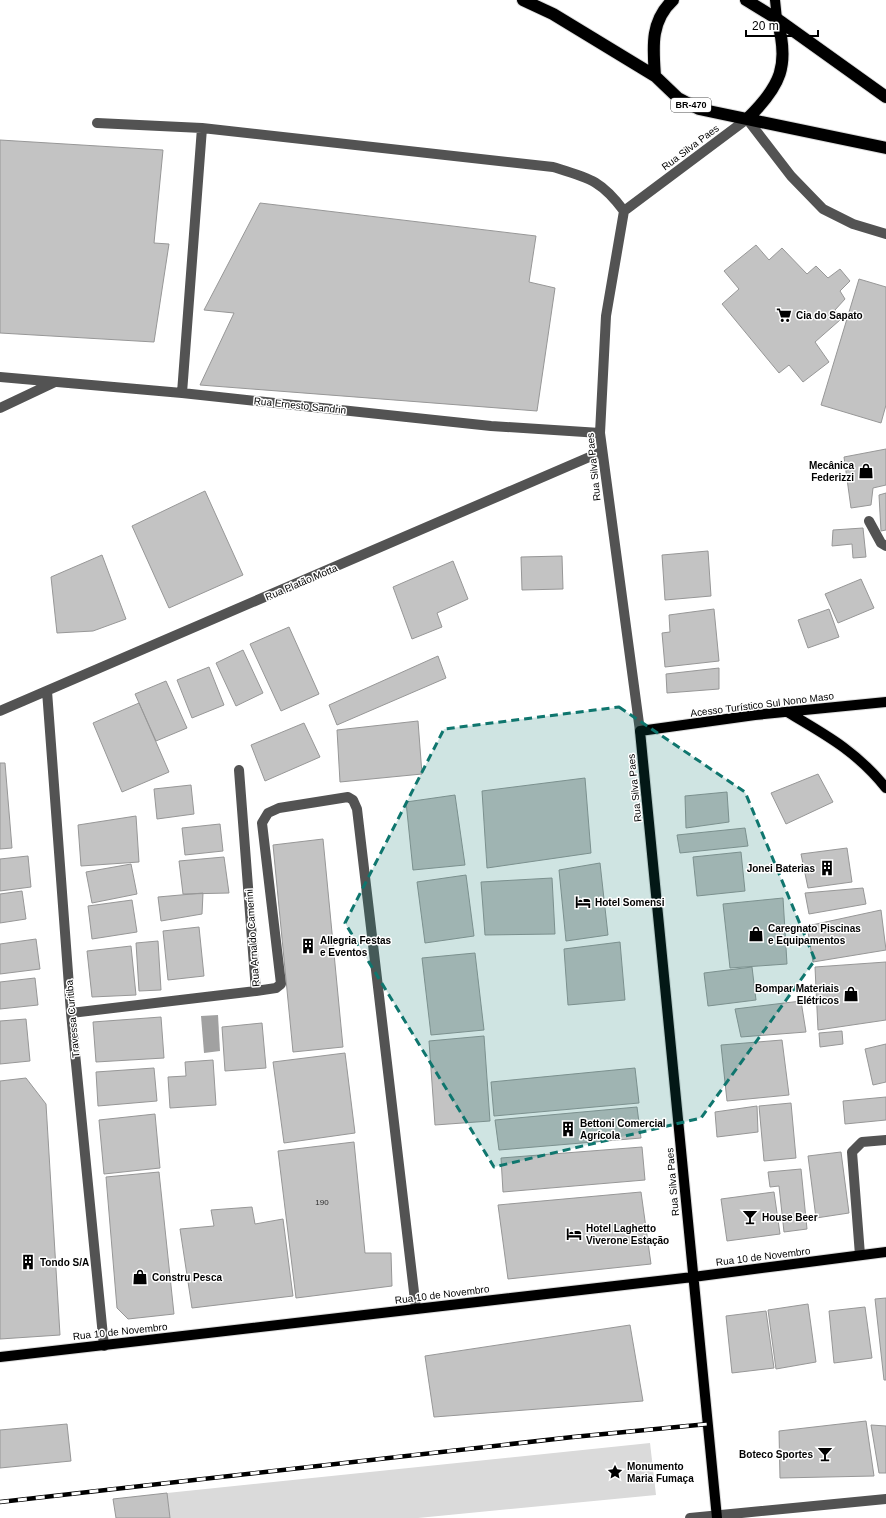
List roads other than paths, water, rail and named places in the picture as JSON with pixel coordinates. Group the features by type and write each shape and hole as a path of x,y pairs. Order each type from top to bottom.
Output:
{"highway":[{"name":"BR-470","path":"522,0 553,14 655,76 678,98 698,109 886,148"},
{"path":"655,76 653,34 662,13 673,0"},
{"path":"746,0 777,19 886,97"},
{"path":"747,119 772,92 782,66 782,38 777,19"}],"main road":[{"path":"775,0 777,19"},
{"name":"Acesso Turístico Sul Nono Maso","path":"640,731 748,716 886,702"},
{"path":"788,713 835,740 856,755 886,788"},
{"name":"Rua Silva Paes","path":"640,731 717,1517"},
{"name":"Rua 10 de Novembro","path":"0,1357 693,1277 886,1252"}],"street":[{"name":"Rua Silva Paes","path":"640,731 632,662 601,452 600,433 606,316 624,211 747,119"},
{"path":"747,119 791,176 823,208 853,224 886,234"},
{"path":"97,123 202,128 553,167 587,177 604,187 624,211"},
{"path":"182,393 202,128"},
{"name":"Rua Ernesto Sandrin","path":"0,377 182,393 491,426 600,433"},
{"path":"0,408 55,382"},
{"name":"Rua Platão Motta","path":"0,711 601,452"},
{"path":"869,521 881,543 886,546"},
{"name":"Travessa Curitiba","path":"47,691 71,1013 104,1346"},
{"name":"Rua Arnaldo Camerini","path":"71,1013 256,991 239,770"},
{"path":"256,991 276,988 281,984 262,823 268,814 279,808 348,797 353,800 357,809 416,1309"},
{"path":"860,1255 852,1152 862,1142 886,1140"},
{"path":"690,1518 717,1517 886,1499"}],"railway":[{"path":"0,1502 573,1437 708,1424"}],"place":[{"name":"Cia do Sapato","path":"784,315"},
{"name":"Mecânica Federizzi","path":"866,471"},
{"name":"Jonei Baterias","path":"827,868"},
{"name":"Hotel Somensi","path":"583,902"},
{"name":"Caregnato Piscinas e Equipamentos","path":"756,934"},
{"name":"Allegria Festas e Eventos","path":"308,946"},
{"name":"Bompar Materiais Elétricos","path":"851,994"},
{"name":"Bettoni Comercial Agrícola","path":"568,1129"},
{"name":"House Beer","path":"750,1217"},
{"name":"Hotel Laghetto Viverone Estação","path":"574,1234"},
{"name":"Tondo S/A","path":"28,1262"},
{"name":"Constru Pesca","path":"140,1277"},
{"name":"Boteco Sportes","path":"825,1454"},
{"name":"Monumento Maria Fumaça","path":"615,1472"}]}
